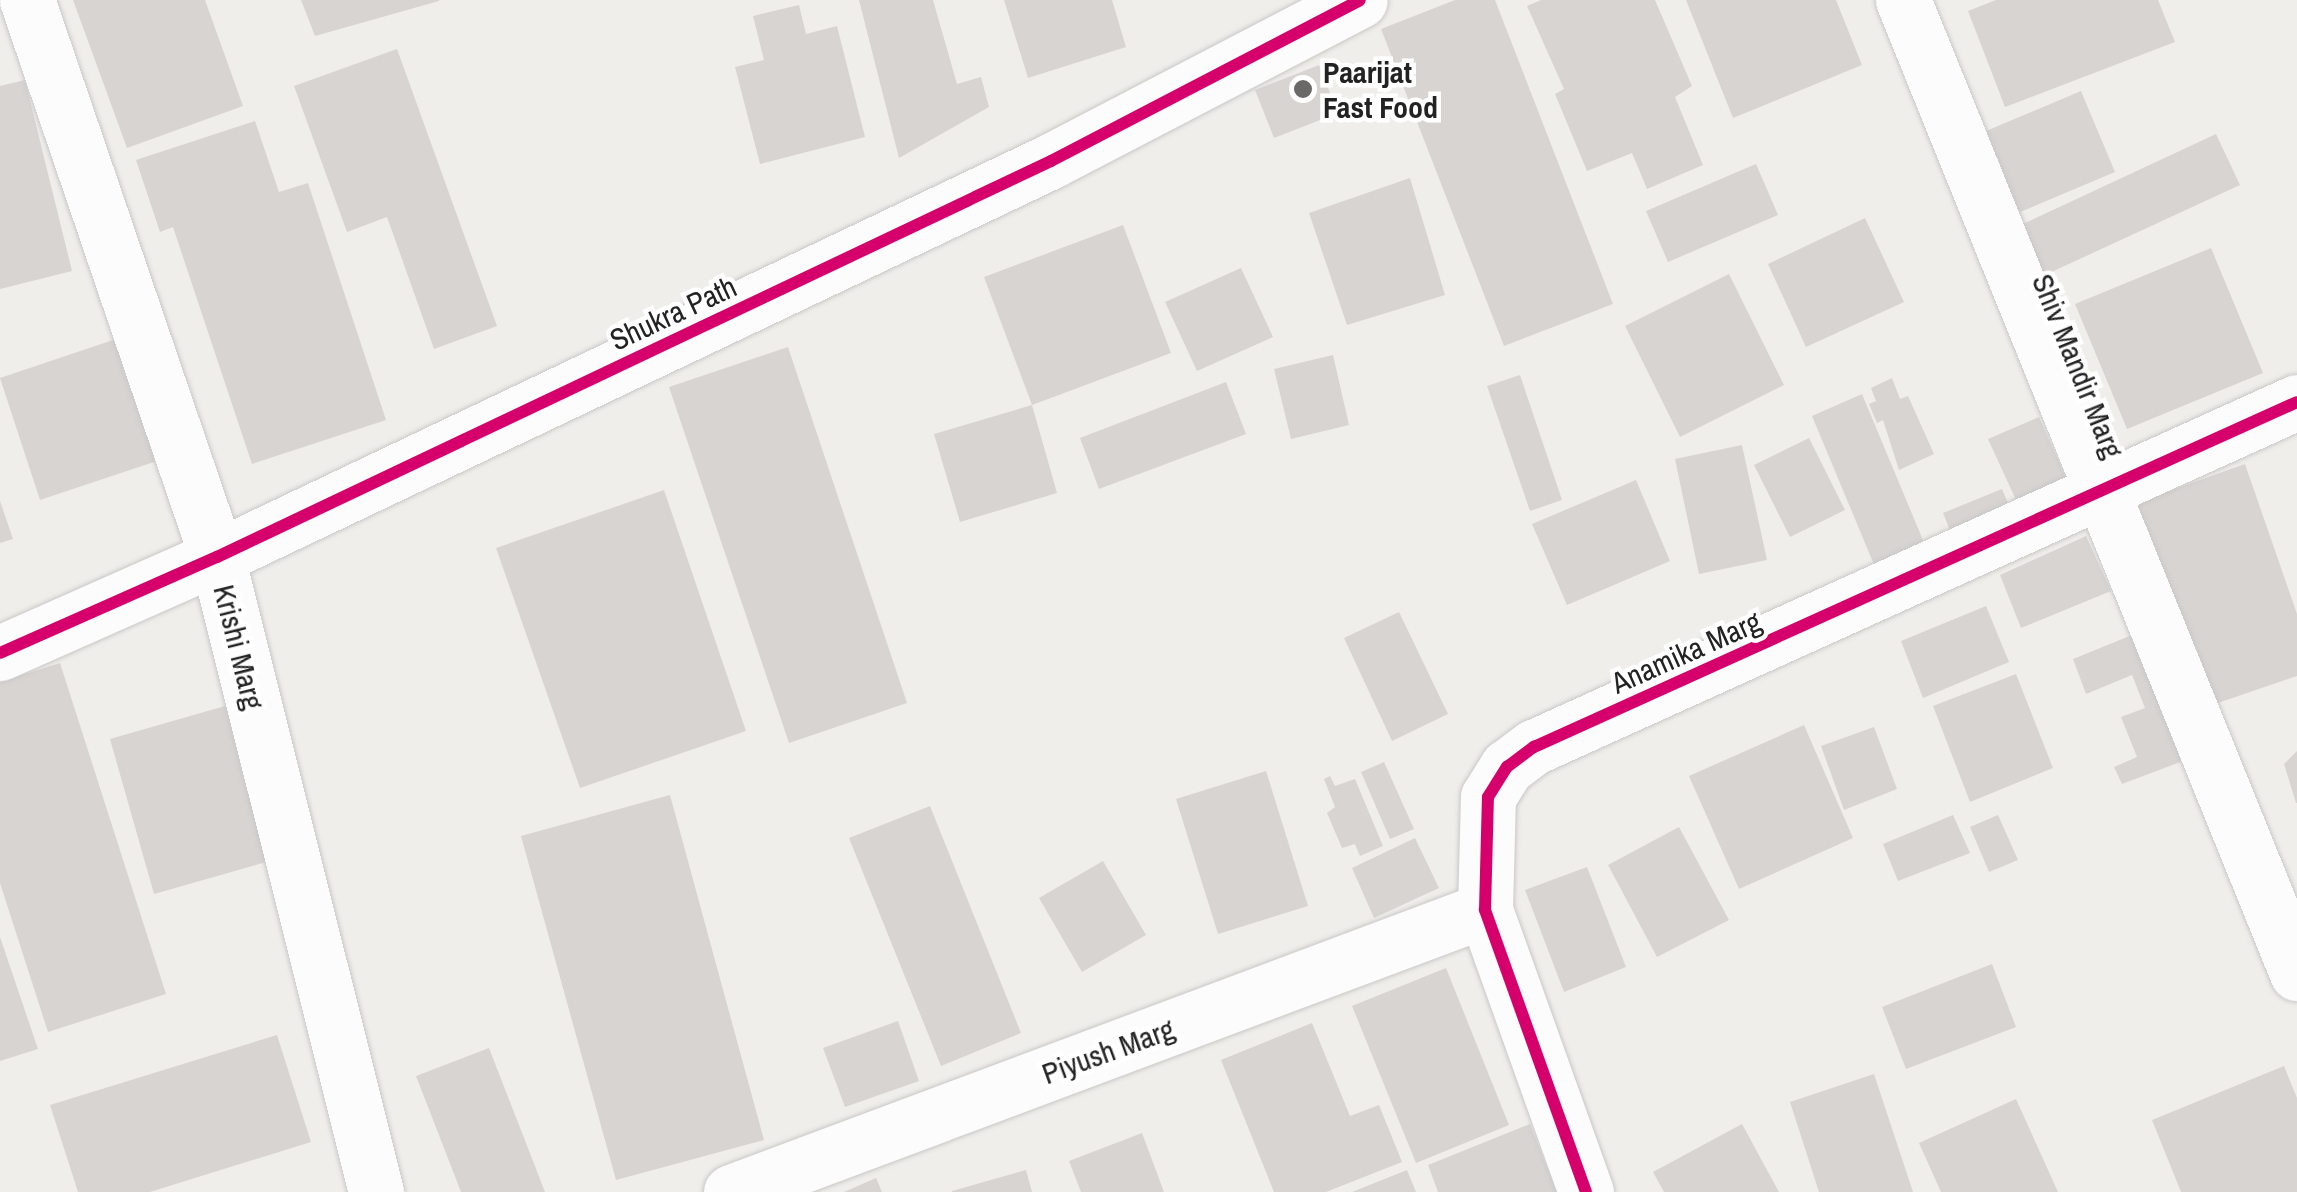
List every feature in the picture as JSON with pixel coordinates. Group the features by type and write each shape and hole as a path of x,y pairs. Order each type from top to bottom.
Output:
{"street":[{"name":"Krishi Marg","path":"27,0 216,558 376,1192"},
{"name":"Shukra Path","path":"0,654 216,558 1050,161 1360,0"},
{"name":"Shiv Mandir Marg","path":"1903,0 2297,973"},
{"name":"Anamika Marg","path":"1586,1192 1485,910 1488,797 1506,768 1534,747 2297,402"},
{"name":"Piyush Marg","path":"731,1192 1485,910"}],"building":[{"path":"73,0 205,0 243,106 127,148"},
{"path":"301,0 439,0 439,1 315,36"},
{"path":"859,0 933,0 957,84 981,77 989,107 899,158"},
{"path":"1004,0 1112,0 1126,47 1028,78"},
{"path":"1455,0 1495,0 1613,304 1504,346 1381,29"},
{"path":"1541,0 1655,0 1692,86 1675,97 1703,165 1647,189 1632,153 1587,171 1555,94 1564,89 1527,6"},
{"path":"1686,0 1836,0 1862,65 1733,118"},
{"path":"1996,0 2158,0 2175,42 2005,107 1968,11"},
{"path":"799,5 806,34 837,26 865,137 760,164 735,67 764,60 753,16"},
{"path":"397,49 497,326 434,349 387,217 347,232 294,86"},
{"path":"1319,65 1338,113 1274,138 1255,90"},
{"path":"25,80 72,271 0,289 0,86"},
{"path":"2081,91 2115,172 2013,215 1979,134"},
{"path":"255,121 279,192 308,183 386,420 252,464 173,227 160,232 136,160"},
{"path":"2216,134 2240,185 2032,281 2008,231"},
{"path":"1756,164 1778,215 1668,262 1646,211"},
{"path":"1410,178 1445,295 1347,325 1309,213"},
{"path":"1865,218 1904,302 1806,347 1768,264"},
{"path":"1123,225 1171,353 1032,405 984,277"},
{"path":"2211,248 2263,373 2127,429 2075,304"},
{"path":"1241,268 1273,337 1197,371 1165,302"},
{"path":"1729,274 1784,385 1680,437 1625,326"},
{"path":"119,338 160,460 40,500 0,378"},
{"path":"788,347 907,703 789,743 669,387"},
{"path":"1333,355 1349,425 1291,439 1274,369"},
{"path":"1520,375 1562,500 1530,511 1487,386"},
{"path":"1892,378 1900,399 1908,396 1934,454 1899,470 1883,420 1877,423 1869,404 1876,401 1871,388"},
{"path":"1226,382 1246,434 1099,489 1080,438"},
{"path":"1862,394 1925,545 1875,567 1812,416"},
{"path":"1032,405 1057,493 960,522 934,434"},
{"path":"2039,417 2066,478 2016,500 1988,439"},
{"path":"1809,438 1845,510 1790,537 1754,465"},
{"path":"1742,445 1767,560 1699,574 1675,459"},
{"path":"2245,464 2297,614 2297,676 2206,707 2135,503"},
{"path":"1636,480 1670,561 1567,605 1532,524"},
{"path":"2002,489 2014,517 1955,542 1943,513"},
{"path":"664,490 746,731 580,788 496,548"},
{"path":"0,501 13,539 0,543"},
{"path":"2086,536 2111,591 2021,628 2000,575"},
{"path":"1986,606 2009,662 1923,698 1901,641"},
{"path":"1399,612 1448,714 1392,741 1344,638"},
{"path":"2142,631 2191,758 2122,784 2114,767 2137,757 2121,717 2145,708 2132,675 2086,694 2073,659"},
{"path":"60,663 166,994 48,1032 0,883 0,682"},
{"path":"2016,674 2053,768 1970,802 1933,706"},
{"path":"232,704 277,859 154,894 110,739"},
{"path":"1804,725 1853,838 1739,889 1689,776"},
{"path":"1874,727 1897,789 1844,810 1821,746"},
{"path":"2297,751 2297,803 2296,803 2284,764"},
{"path":"1384,762 1414,829 1390,839 1361,772"},
{"path":"1266,771 1308,906 1218,934 1176,799"},
{"path":"1330,776 1335,786 1355,779 1383,846 1360,856 1355,844 1342,848 1327,813 1335,807 1324,779"},
{"path":"670,795 764,1140 616,1180 521,836"},
{"path":"930,806 1021,1033 941,1066 849,838"},
{"path":"1953,815 1970,853 1898,881 1883,844"},
{"path":"1998,815 2018,860 1989,872 1970,827"},
{"path":"1679,827 1729,920 1657,957 1608,865"},
{"path":"1415,838 1439,888 1374,918 1352,868"},
{"path":"1103,861 1146,935 1082,972 1039,898"},
{"path":"1587,867 1626,967 1564,992 1525,890"},
{"path":"0,937 38,1049 0,1061"},
{"path":"1992,964 2016,1027 1906,1069 1882,1007"},
{"path":"1446,968 1509,1125 1416,1163 1352,1006"},
{"path":"898,1021 919,1081 845,1107 823,1048"},
{"path":"1312,1023 1350,1116 1379,1105 1402,1162 1326,1192 1274,1192 1221,1060"},
{"path":"277,1035 311,1142 150,1192 78,1192 50,1105"},
{"path":"489,1048 545,1192 461,1192 416,1076"},
{"path":"2284,1066 2297,1098 2297,1192 2181,1192 2152,1120"},
{"path":"1874,1074 1913,1192 1819,1192 1790,1102"},
{"path":"2016,1099 2058,1192 1941,1192 1919,1143"},
{"path":"1530,1124 1557,1192 1438,1192 1428,1165"},
{"path":"1742,1124 1779,1192 1664,1192 1653,1172"},
{"path":"1142,1133 1164,1192 1081,1192 1069,1161"},
{"path":"1026,1170 1032,1192 952,1192 952,1191"},
{"path":"1407,1170 1416,1192 1352,1192"},
{"path":"876,1178 882,1192 844,1192"}],"cycle path":[{"path":"0,653 217,557 1051,161 1360,0"},
{"path":"1586,1192 1485,910 1488,797 1507,767 1534,747 2297,402"}],"place":[{"name":"Paarijat Fast Food","path":"1303,89"}]}
